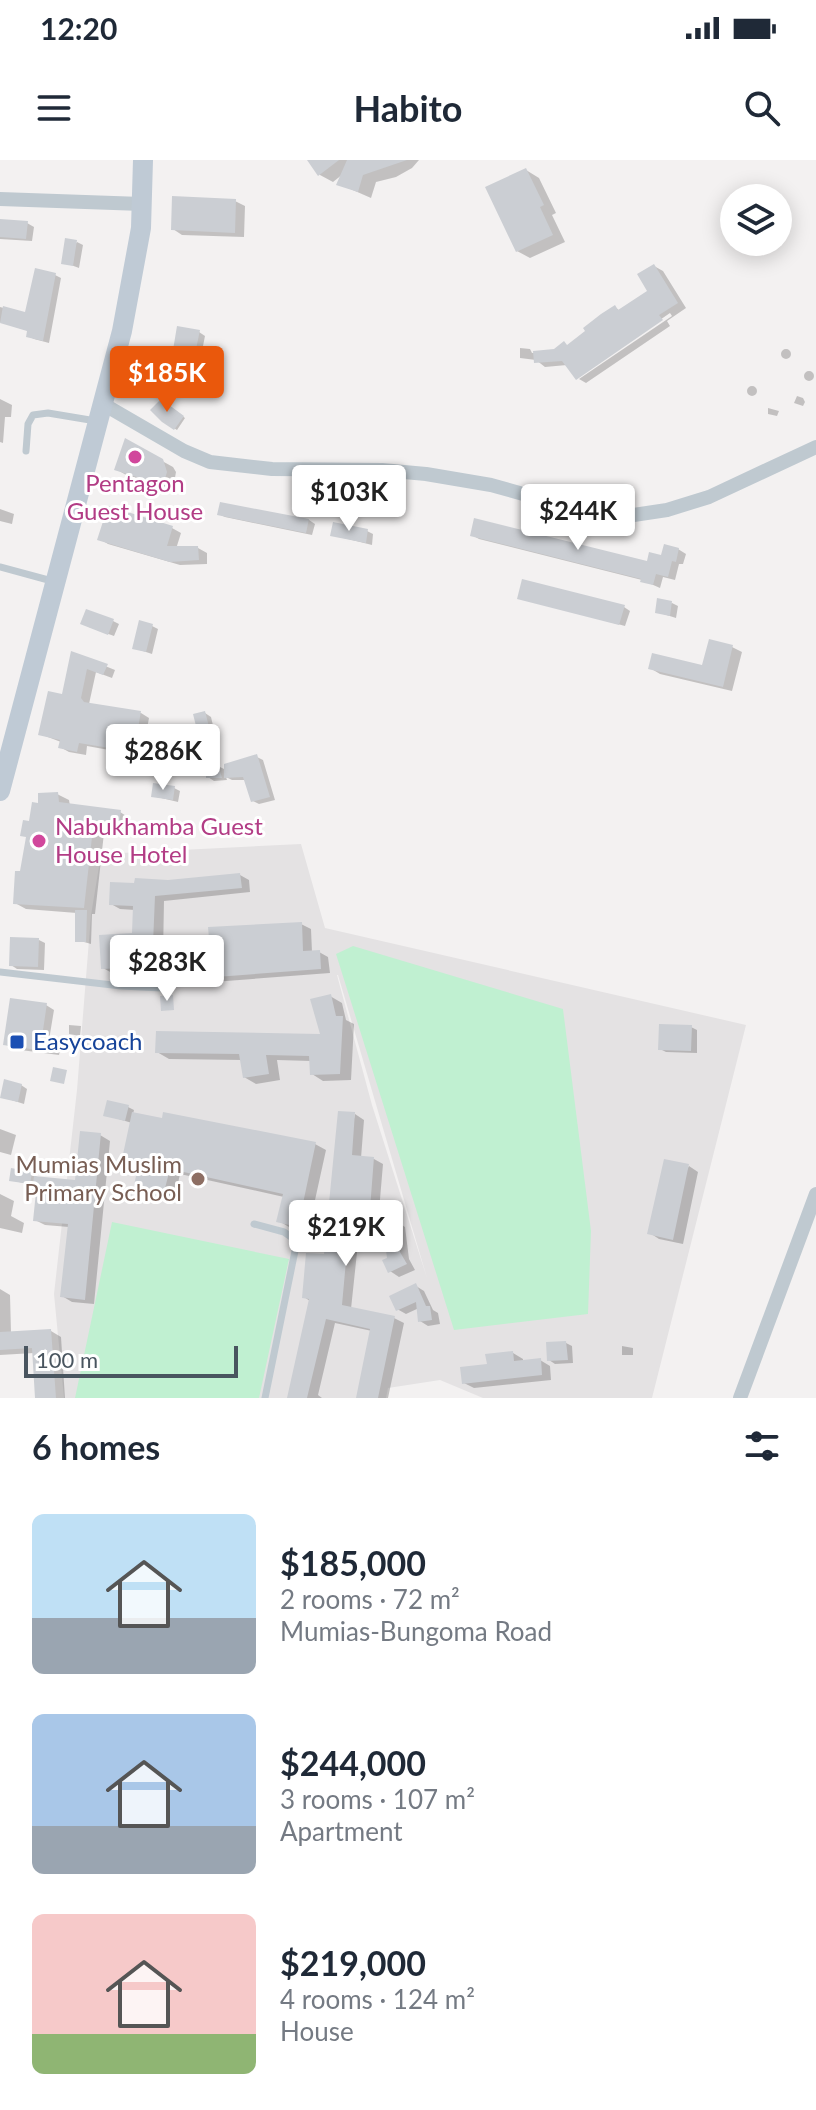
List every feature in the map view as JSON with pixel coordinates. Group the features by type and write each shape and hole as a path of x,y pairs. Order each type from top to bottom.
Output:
{"street":[{"path":"0,791 101,413 134,274 142,204 143,160"},
{"path":"0,199 142,204"},
{"path":"101,413 210,462 272,469 382,470 426,474 491,485 573,508 627,516 667,510 709,497 816,447"},
{"path":"740,1398 816,1194"}],"lane":[{"path":"26,451 28,424 33,415 101,413"},
{"path":"0,567 55,581"},
{"path":"0,972 162,988"},
{"path":"254,1224 284,1232 297,1241 265,1398"}],"shaded area":[{"path":"301,844 325,928 746,1025 652,1398 483,1398 440,1380 388,1388 386,1398 64,1398 54,1294 77,1090 91,915 101,854","holes":["338,975 427,1278 372,1105"]}],"green space":[{"path":"353,946 563,1009 591,1231 588,1314 454,1330 336,954"},
{"path":"112,1222 289,1259 259,1398 75,1398"}],"building":[{"path":"307,160 339,160 318,176"},
{"path":"347,160 407,160 363,175 358,192 336,185"},
{"path":"526,168 544,205 540,207 553,235 516,252 485,187"},
{"path":"172,196 236,199 235,233 171,230"},
{"path":"0,219 28,221 26,239 0,237"},
{"path":"65,238 77,240 73,266 61,264"},
{"path":"654,264 678,303 659,315 663,320 576,380 562,361 534,363 533,351 554,349 564,341 567,345 601,314 615,305 618,310 647,291 637,274"},
{"path":"35,268 56,273 43,341 26,337 27,331 0,323 3,306 25,312"},
{"path":"177,326 200,330 195,354 173,350"},
{"path":"161,399 184,416 174,430 150,410"},
{"path":"125,438 163,459 167,472 163,485 114,470"},
{"path":"220,502 309,519 306,533 217,515"},
{"path":"108,506 173,526 167,546 198,546 199,560 170,562 97,540"},
{"path":"474,518 647,561 649,552 661,555 664,544 679,548 668,577 656,574 653,585 640,582 641,579 470,536"},
{"path":"333,522 368,529 366,543 330,536"},
{"path":"522,579 625,605 619,625 517,599"},
{"path":"657,598 672,601 670,616 655,613"},
{"path":"86,609 114,619 108,635 80,624"},
{"path":"139,620 153,624 146,652 132,649"},
{"path":"709,639 733,645 723,687 648,669 652,653 702,665"},
{"path":"71,651 108,664 103,675 87,669 81,698 84,702 141,711 134,752 79,743 77,752 58,748 60,740 38,735 48,691 62,694"},
{"path":"205,711 210,731 198,734 193,714"},
{"path":"257,754 270,797 251,802 243,777 224,778 224,764"},
{"path":"206,764 218,764 222,778 206,778"},
{"path":"153,783 175,786 173,800 151,797"},
{"path":"58,792 59,802 121,810 118,832 93,828 84,908 13,904 15,871 20,871 26,837 20,836 23,820 29,821 32,802 38,803 38,793"},
{"path":"240,873 242,888 155,896 155,953 210,950 208,927 302,922 303,951 320,950 321,969 176,980 175,966 101,969 99,935 132,933 133,906 109,905 110,882 134,883 135,878 168,880"},
{"path":"75,910 87,910 86,942 75,942"},
{"path":"10,937 39,938 38,967 9,966"},
{"path":"331,994 336,1016 343,1016 340,1074 310,1075 309,1056 266,1055 269,1074 243,1078 239,1054 155,1053 156,1031 320,1034 310,999"},
{"path":"173,995 174,1010 161,1011 160,996"},
{"path":"10,998 47,1003 42,1037 54,1039 52,1052 3,1045"},
{"path":"659,1024 692,1025 691,1051 658,1050"},
{"path":"53,1067 67,1070 64,1084 50,1081"},
{"path":"4,1079 22,1084 18,1102 0,1098"},
{"path":"107,1100 129,1105 125,1121 103,1116"},
{"path":"338,1111 355,1112 352,1155 374,1157 369,1222 396,1219 400,1252 407,1264 388,1273 382,1260 387,1258 385,1242 348,1239 342,1305 395,1316 378,1398 356,1398 370,1329 326,1319 307,1398 287,1398 309,1299 302,1298 306,1253 324,1254"},
{"path":"132,1112 162,1118 163,1112 316,1142 298,1227 276,1222 283,1194 170,1169 164,1192 134,1185 139,1163 122,1159"},
{"path":"80,1131 101,1133 85,1300 60,1297 68,1224 33,1221 36,1192 32,1191 34,1176 75,1180"},
{"path":"664,1159 689,1164 673,1240 647,1234"},
{"path":"11,1168 32,1172 30,1184 9,1181"},
{"path":"416,1283 426,1306 430,1306 432,1320 418,1322 416,1302 396,1311 389,1296"},
{"path":"51,1329 56,1398 35,1398 32,1348 0,1350 0,1332"},
{"path":"566,1341 568,1360 547,1361 546,1342"},
{"path":"513,1351 514,1361 541,1358 542,1375 462,1384 460,1367 487,1364 485,1354"}],"place":[{"name":"Pentagon Guest House","path":"135,457"},
{"name":"Nabukhamba Guest House Hotel","path":"39,841"},
{"name":"Easycoach","path":"17,1042"},
{"name":"Mumias Muslim Primary School","path":"198,1179"}]}
